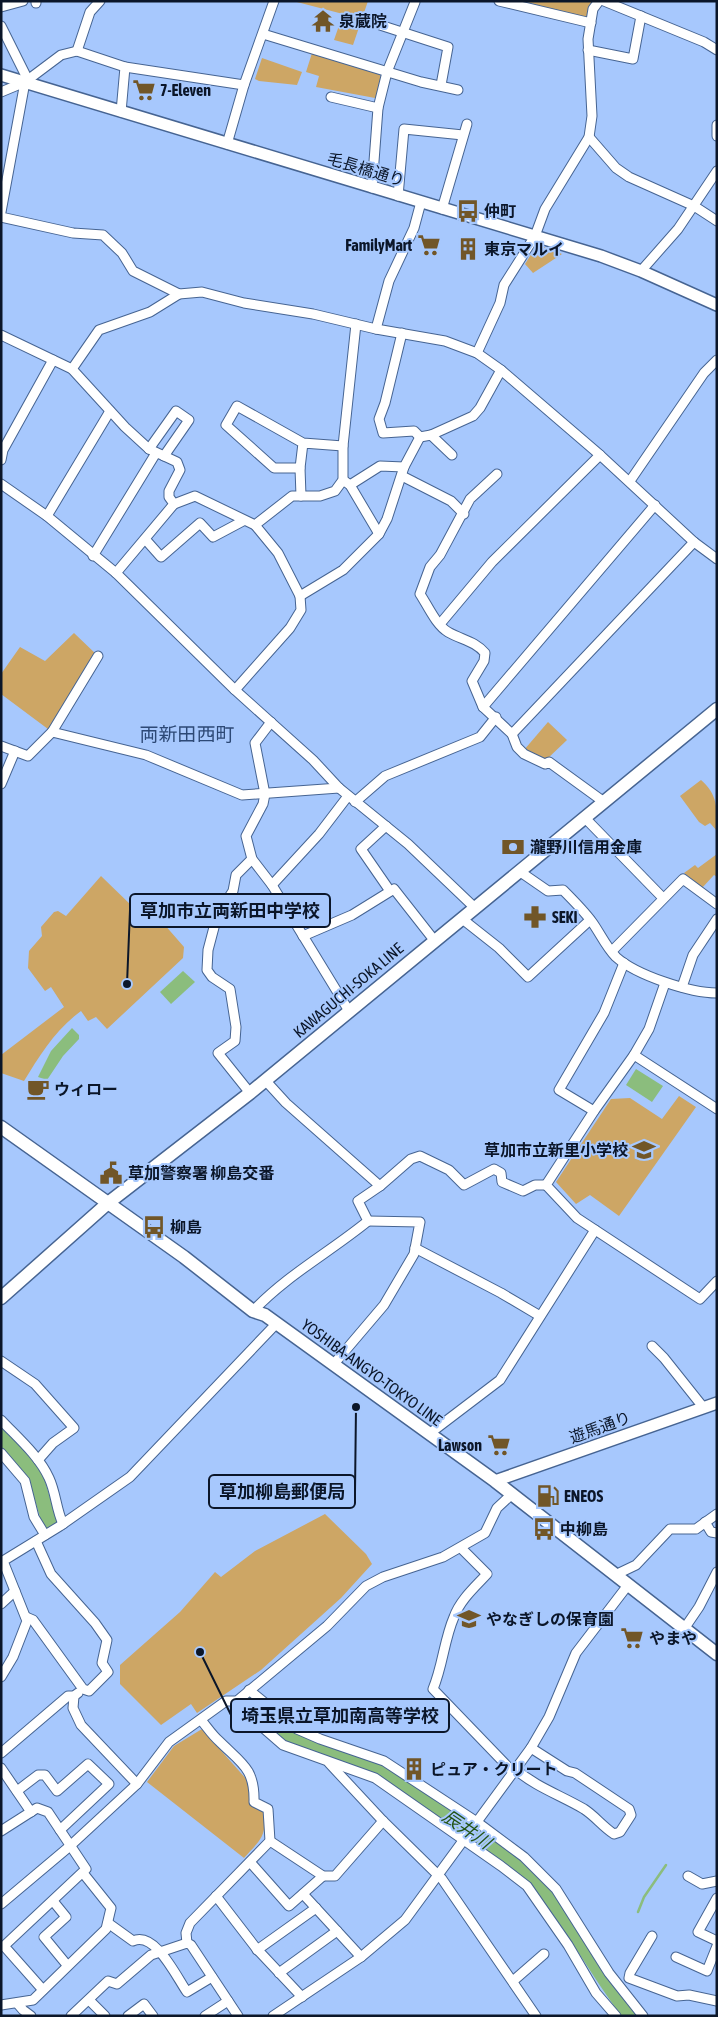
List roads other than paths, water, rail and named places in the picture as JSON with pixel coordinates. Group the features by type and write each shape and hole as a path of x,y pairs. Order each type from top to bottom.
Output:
{"main road":[{"name":"KAWAGUCHI-SOKA LINE","path":"1,1298 108,1203 265,1080 717,709"},
{"name":"YOSHIBA-ANGYO-TOKYO LINE","path":"1,1127 184,1257 253,1311 265,1316 495,1481 717,1654"}],"street":[{"path":"1,7 23,1"},
{"path":"77,52 90,12 100,1"},
{"path":"227,144 244,85 274,1"},
{"path":"499,1 590,23"},
{"path":"477,353 500,303 504,285 535,236 545,209 589,137 592,116 588,50 593,9 599,1"},
{"path":"604,1 704,42 717,50"},
{"path":"372,188 378,108 387,72 415,2"},
{"path":"588,50 633,59 641,16"},
{"path":"380,25 448,47 441,85"},
{"path":"1,27 27,81 1,212"},
{"path":"263,34 421,82 458,90"},
{"path":"1,92 27,81 61,55 77,52 125,67 244,85"},
{"path":"121,112 125,67"},
{"name":"毛長橋通り","path":"1,75 27,81 121,112 535,236 641,270 717,305"},
{"path":"331,98 378,108"},
{"path":"442,209 466,124"},
{"path":"717,125 717,136"},
{"path":"398,196 404,129 463,135"},
{"path":"589,137 616,168 694,206 717,221"},
{"path":"641,270 678,229 717,171"},
{"path":"376,329 389,281 414,228 420,202"},
{"path":"1,217 73,233 103,235 122,254 133,271 179,294"},
{"path":"72,369 99,330 150,312 179,294 202,292 244,303 314,314 376,329 445,341 477,353 501,370 630,481 694,542 717,559"},
{"path":"356,324 343,446 347,483 379,534"},
{"path":"402,333 378,419 383,433 414,431 420,437"},
{"path":"1,336 72,369 110,412 156,453 176,462 180,470 169,491 168,497 174,504"},
{"path":"1,460 3,450 53,360"},
{"path":"630,481 704,374 717,360"},
{"path":"420,437 431,435 473,416 480,408 501,370"},
{"path":"300,468 274,468 226,425 237,406 303,443 343,446"},
{"path":"46,516 110,412"},
{"path":"431,435 452,454"},
{"path":"300,596 342,570 379,534 387,519 403,472 420,437"},
{"path":"301,496 300,468 303,443"},
{"path":"93,556 156,453"},
{"path":"440,624 492,562 600,455"},
{"path":"255,525 292,496 320,496 335,491 380,466 403,472 451,501 464,514"},
{"path":"497,474 470,499 464,514 440,555 430,566 420,594 447,632 480,647 485,653 484,661 472,681 483,706 512,734 517,747 524,754 545,764 549,762 604,802"},
{"path":"1,484 46,516 116,573 235,690 313,760 338,788 386,826 474,907"},
{"path":"116,573 174,504 196,496 255,525 278,553 300,596 300,610 290,628 235,690"},
{"path":"483,706 655,505"},
{"path":"145,539 162,557 200,522 213,537 244,521"},
{"path":"512,734 694,542"},
{"path":"1,746 28,756 52,732 98,656"},
{"path":"272,886 351,799 385,776 480,737 496,717"},
{"path":"271,722 255,743 265,794 263,804 246,836 252,859 272,886 349,1011"},
{"path":"52,732 146,755 242,795 338,788"},
{"path":"1,784 15,751"},
{"path":"585,818 663,898"},
{"path":"386,826 361,849 390,890"},
{"path":"250,1092 218,1053 234,1041 236,1027 230,988 212,977 208,970 207,960 217,916 233,892 236,875 252,859"},
{"path":"519,871 548,891 563,890 590,920 612,951 624,963 665,983 717,993"},
{"path":"612,951 683,879 717,904"},
{"path":"303,936 352,915 394,889 434,940"},
{"path":"461,918 499,948 528,977 590,920"},
{"path":"682,987 693,954 717,918"},
{"path":"594,1111 558,1090 604,1013 624,963"},
{"path":"546,1185 594,1111 634,1055 649,1029 665,983"},
{"path":"634,1055 717,1109"},
{"path":"265,1080 286,1103 380,1186"},
{"path":"368,1221 358,1201 380,1186 410,1158 420,1156 449,1170 464,1185 494,1169 501,1174 502,1182 523,1191 535,1185 546,1185 577,1218 700,1299 717,1281"},
{"path":"253,1311 272,1291 368,1221 420,1222 414,1254 384,1305 333,1365"},
{"path":"429,1434 500,1380 595,1230"},
{"path":"415,1248 540,1316"},
{"path":"1,1677 13,1657 27,1621 3,1561 63,1524 130,1477 276,1324"},
{"path":"652,1346 703,1407"},
{"path":"1,1361 35,1384 74,1428 54,1443 38,1460"},
{"name":"遊馬通り","path":"495,1481 717,1403"},
{"path":"1,1420 38,1460 50,1481 56,1507 63,1524"},
{"path":"1,1453 22,1476 29,1490 34,1517 46,1535"},
{"path":"237,1702 327,1626 366,1586 383,1577 443,1557 485,1533 497,1508 512,1494"},
{"path":"615,1575 619,1571 636,1565 670,1529 696,1529 717,1514"},
{"path":"705,1522 711,1532 717,1533"},
{"path":"26,1617 33,1620 83,1689 88,1691 108,1672 102,1663 107,1640 95,1623 51,1574 36,1541"},
{"path":"461,1548 487,1574 465,1598 454,1617 441,1670 433,1689 514,1770 539,1787 582,1808 614,1834 620,1832 631,1815 629,1809 575,1773 567,1771 531,1748"},
{"path":"684,1629 699,1607 717,1572"},
{"path":"274,2016 361,1957 404,1920 466,1839 531,1748 549,1717 576,1653 628,1585"},
{"path":"1,1604 15,1591"},
{"path":"1,1753 68,1696 74,1696 83,1689"},
{"path":"249,1690 296,1728 320,1740 384,1761 512,1847 546,1877 567,1905 609,1973 643,2016"},
{"path":"74,1696 73,1708 81,1725 137,1784"},
{"path":"1,1904 70,1846 137,1784 169,1742 226,1701 237,1702 246,1713 283,1745 375,1778 466,1839 527,1886 568,1945 596,1993 616,2016"},
{"path":"201,1720 218,1740 246,1766 254,1786 254,1802 268,1809 270,1841 190,1923 186,1933 188,1943 192,1945 238,2016"},
{"path":"329,1763 383,1821 449,1887 536,2016"},
{"path":"17,1791 38,1775 45,1775 57,1791 88,1764 109,1784 60,1830"},
{"path":"1,1768 31,1812"},
{"path":"1,1831 37,1808 48,1812 86,1869 83,1874 4,1946 43,1990"},
{"path":"270,1841 323,1876 335,1876 383,1821"},
{"path":"250,1862 289,1906 323,1876"},
{"path":"1,2005 32,2000 106,1929 111,1908 83,1874"},
{"path":"688,1876 702,1884 717,1881"},
{"path":"303,1894 361,1957"},
{"path":"216,1896 257,1950 302,1997"},
{"path":"717,1898 698,1932 717,1941"},
{"path":"53,1901 66,1917 44,1937 67,1965"},
{"path":"257,1950 316,1908"},
{"path":"108,1923 133,1941 138,1939 148,1941 160,1951 187,1992 212,1977"},
{"path":"279,1974 337,1930"},
{"path":"652,1936 630,1973 630,1978 677,1996 689,1995 717,2001"},
{"path":"71,2016 108,1982 117,1984 151,1954 188,1943"},
{"path":"676,1957 707,1971 717,1946"},
{"path":"513,1981 544,1954"},
{"path":"89,2000 105,2016"},
{"path":"205,2016 228,2001"},
{"path":"17,2003 22,2010 32,2016"},
{"path":"128,2016 144,2004 153,2016"}],"waterway":[{"path":"1,1436 35,1474 49,1521"},
{"name":"辰井川","path":"252,1704 285,1732 311,1747 378,1768 520,1865 565,1919 631,2016"},
{"path":"638,1912 644,1897 666,1865"}],"place":[{"name":"泉蔵院","path":"323,21"},
{"name":"7-Eleven","path":"144,90"},
{"name":"仲町","path":"468,211"},
{"name":"FamilyMart","path":"429,245"},
{"name":"東京マルイ","path":"468,249"},
{"name":"瀧野川信用金庫","path":"513,847"},
{"name":"SEKI","path":"535,917"},
{"name":"草加市立両新田中学校","path":"127,984"},
{"name":"ウィロー","path":"38,1089"},
{"name":"草加市立新里小学校","path":"644,1150"},
{"name":"草加警察署 柳島交番","path":"111,1173"},
{"name":"柳島","path":"154,1227"},
{"name":"草加柳島郵便局","path":"356,1407"},
{"name":"Lawson","path":"499,1445"},
{"name":"ENEOS","path":"548,1496"},
{"name":"中柳島","path":"544,1529"},
{"name":"やなぎしの保育園","path":"469,1619"},
{"name":"やまや","path":"632,1638"},
{"name":"埼玉県立草加南高等学校","path":"200,1652"},
{"name":"ピュア・クリート","path":"414,1769"}],"district":[{"name":"両新田西町","path":"187,734"}]}
